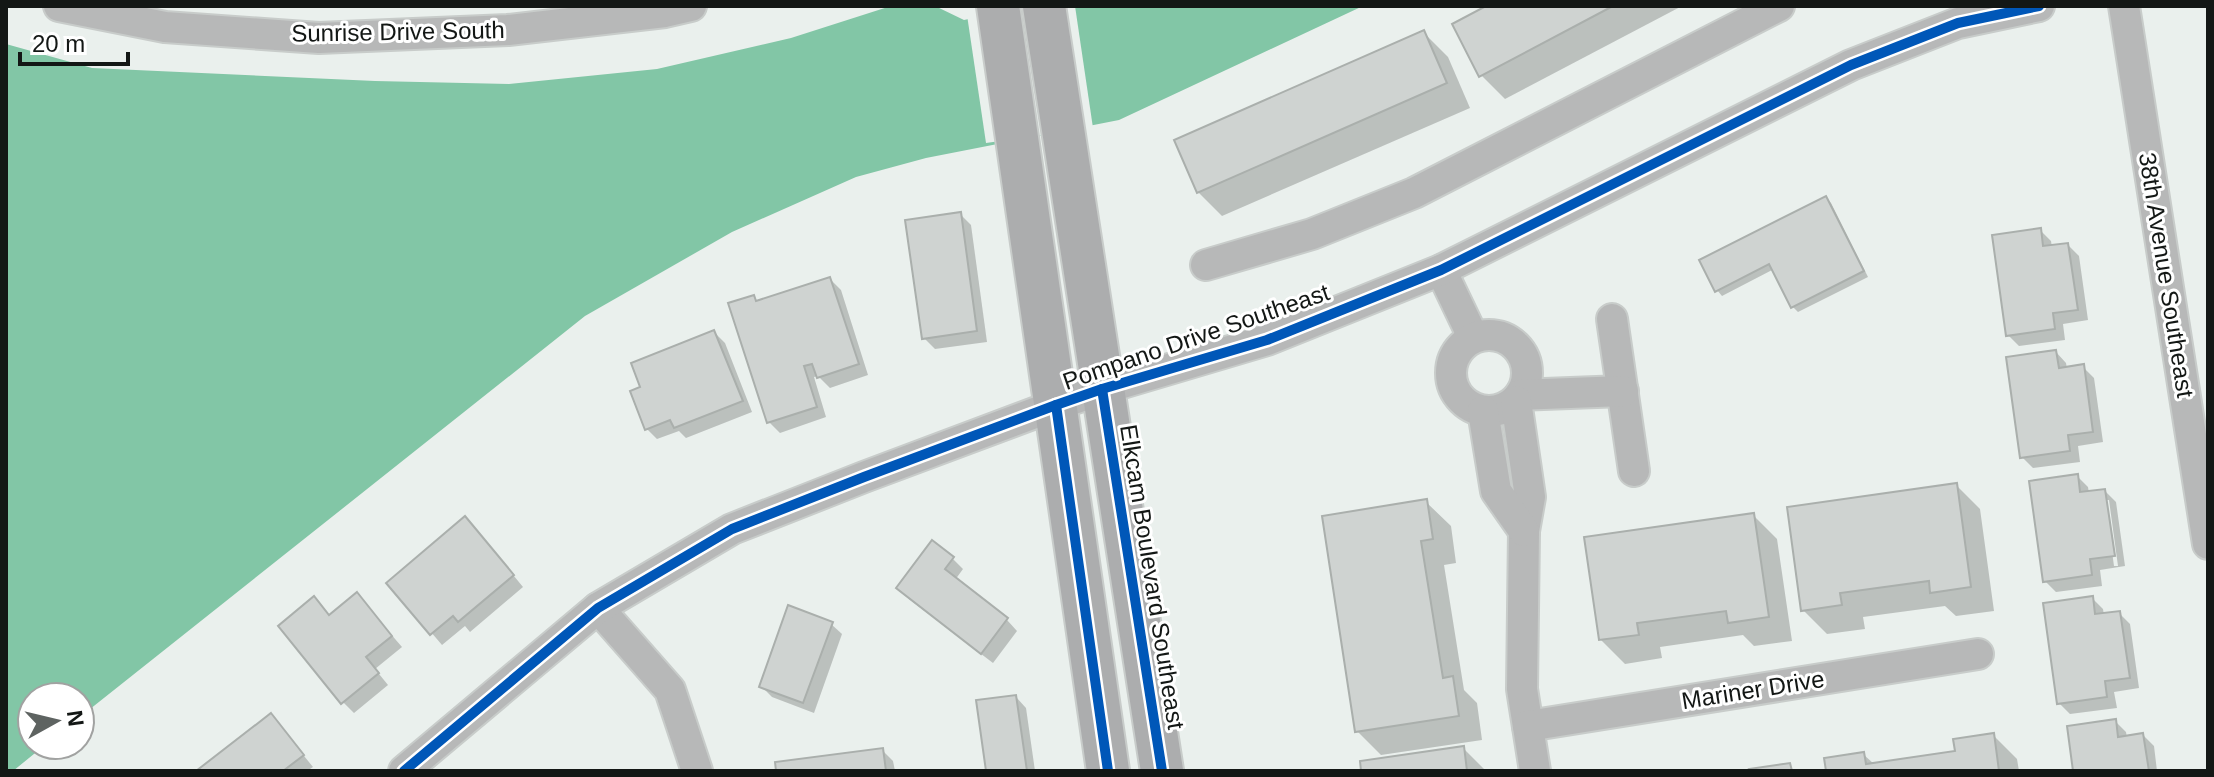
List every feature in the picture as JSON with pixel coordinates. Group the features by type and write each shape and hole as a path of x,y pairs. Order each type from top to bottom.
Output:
{"street":[{"name":"Sunrise Drive South","path":"59,6 165,27 319,38 508,30 665,12 691,6"},
{"path":"998,6 1108,771"},
{"name":"Elkcam Boulevard Southeast","path":"1044,6 1162,771"},
{"path":"1206,265 1312,234 1414,193 1779,6"},
{"name":"Pompano Drive Southeast","path":"404,771 598,608 732,529 1056,405 1267,340 1441,270 1851,65 1958,23 2039,6"},
{"name":"38th Avenue Southeast","path":"2124,6 2208,544"},
{"path":"1441,270 1473,337"},
{"path":"1612,319 1634,471"},
{"path":"1485,334 1508,339 1524,357 1528,368 1527,380 1518,398 1506,408 1495,411 1483,411 1463,402 1452,383 1450,372 1457,351 1473,337 1485,334"},
{"path":"1518,398 1623,391"},
{"path":"1518,398 1530,497 1524,531 1522,689 1535,771"},
{"path":"1483,411 1496,491 1524,531"},
{"path":"598,608 670,690 697,771"},
{"name":"Mariner Drive","path":"1528,726 1978,654"}],"shaded area":[{"path":"891,6 935,6 964,20 1030,6 1363,6 1119,120 926,158 856,177 732,232 585,316 96,704 96,681 16,681 16,761 25,761 13,771 6,771 6,44 92,68 509,84 657,69 791,38"}],"pier":[{"path":"1010,6 1075,6 1093,128 986,143 967,15"}],"building":[{"path":"1486,6 1613,6 1479,77 1452,24"},
{"path":"1424,30 1447,83 1197,193 1174,140"},
{"path":"1826,196 1864,271 1791,308 1769,264 1715,292 1699,260"},
{"path":"961,212 977,331 922,339 905,220"},
{"path":"2041,228 2043,246 2068,243 2078,310 2053,313 2055,329 2006,336 1992,235"},
{"path":"830,277 859,364 817,378 812,364 804,366 817,407 767,423 728,303 754,295 756,301"},
{"path":"714,330 743,401 674,428 670,420 645,430 630,391 640,387 631,363"},
{"path":"2056,350 2059,368 2084,364 2093,432 2068,435 2070,451 2020,458 2006,357"},
{"path":"2078,474 2080,492 2105,489 2115,556 2090,559 2092,575 2043,582 2029,481"},
{"path":"1957,483 1971,587 1930,593 1929,581 1840,593 1842,605 1801,611 1787,507"},
{"path":"1427,499 1433,539 1421,541 1443,678 1453,676 1459,716 1355,732 1322,516"},
{"path":"1754,513 1769,617 1728,623 1726,611 1637,623 1639,635 1599,640 1584,537"},
{"path":"465,516 514,575 458,622 453,616 430,635 386,583"},
{"path":"932,540 954,557 945,569 1008,618 981,654 896,588"},
{"path":"357,592 392,636 366,657 379,673 341,704 278,626 314,596 329,615"},
{"path":"2093,596 2095,614 2120,611 2130,678 2105,681 2107,697 2057,704 2043,603"},
{"path":"788,605 833,622 803,703 759,687"},
{"path":"1016,695 1027,771 986,771 976,700"},
{"path":"271,713 304,755 283,771 196,771"},
{"path":"2116,719 2118,737 2143,733 2149,771 2073,771 2067,726"},
{"path":"1994,733 1999,771 1826,771 1824,758 1864,752 1866,764 1955,751 1953,739"},
{"path":"1464,746 1467,771 1361,771 1360,761"},
{"path":"883,748 886,771 776,771 775,762"},
{"path":"1790,763 1792,771 1749,769"}],"cycle path":[{"path":"404,771 598,608 732,529 1056,405 1267,340 1441,270 1851,65 1958,23 2039,6"},
{"path":"1102,389 1162,771"},
{"path":"1056,405 1108,771"}]}
